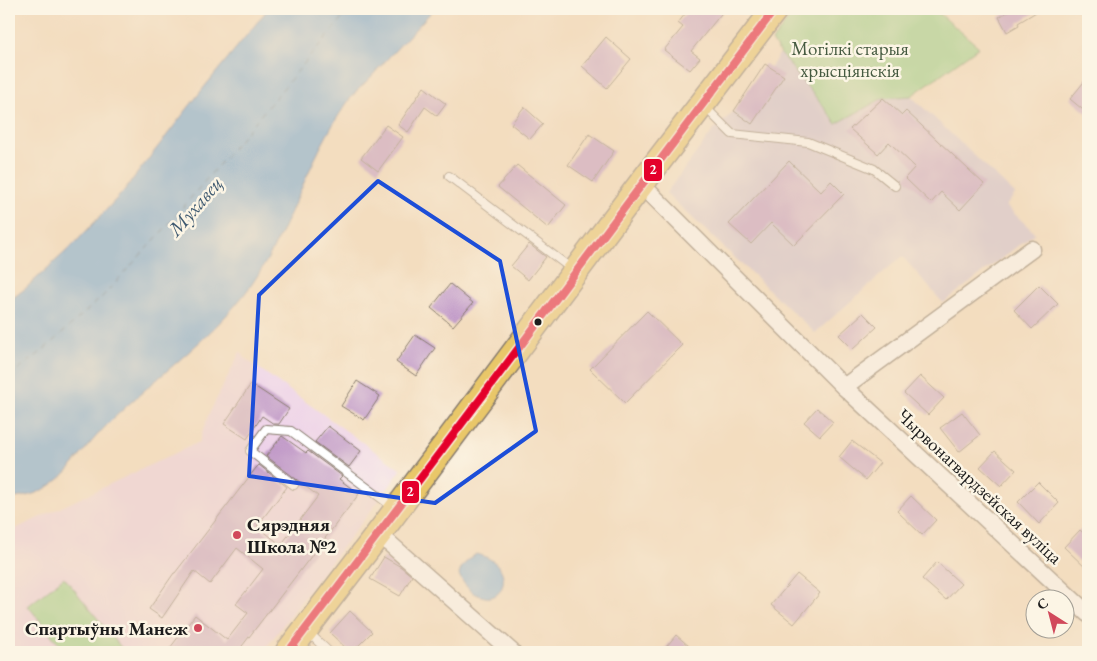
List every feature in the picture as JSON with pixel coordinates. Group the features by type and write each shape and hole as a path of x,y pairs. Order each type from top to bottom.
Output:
{"main road":[{"path":"288,652 775,9"}],"street":[{"name":"Чырвонагвардзейская вуліца","path":"641,184 844,387 1088,614"},
{"path":"844,387 1032,249"},
{"path":"377,536 389,543 512,652"}],"lane":[{"path":"702,105 732,134 808,142 874,169 895,186"},
{"path":"449,176 575,272"},
{"path":"294,485 250,451 266,429 292,431 397,510"},
{"path":"305,630 329,652"}],"highlighted area":[{"path":"378,181 500,261 536,431 435,503 249,476 259,295"}],"shaded area":[{"path":"780,53 836,124 883,98 911,96 1015,194 1006,206 1035,233 943,303 902,256 815,333 666,193 713,131 734,111 765,64 771,67"},
{"path":"240,352 247,360 401,470 263,652 9,652 9,532 199,442 208,416"}],"green space":[{"name":"Могілкі старыя хрысціянскія","path":"796,9 934,9 979,47 911,96 883,98 836,124 772,41"},
{"path":"64,577 124,651 65,652 28,606"}],"water":[{"name":"Мухавец","path":"268,9 434,9 347,103 321,147 266,262 237,304 202,340 108,424 60,478 39,492 9,499 9,301 75,243 122,193"},
{"path":"476,554 492,560 502,572 503,584 494,596 488,597 474,594 459,575 463,566"}],"building":[{"path":"689,9 725,9 691,51 700,58 690,70 664,50 683,27 678,23"},
{"path":"1013,9 1041,9 1007,32 999,17"},
{"path":"606,37 631,59 607,88 582,66"},
{"path":"765,64 784,76 752,124 734,111"},
{"path":"1088,77 1088,114 1070,99"},
{"path":"424,87 446,104 437,116 425,107 408,132 398,125"},
{"path":"883,98 902,115 906,111 984,184 960,210 941,192 931,203 905,178 915,167 889,142 878,154 850,129"},
{"path":"524,107 543,124 530,139 511,124"},
{"path":"386,125 403,137 378,171 361,158"},
{"path":"589,134 614,151 593,182 568,165"},
{"path":"789,161 821,192 831,181 844,194 794,245 771,223 751,244 729,224"},
{"path":"517,165 566,205 548,228 498,187"},
{"path":"529,244 546,257 528,280 511,266"},
{"path":"450,284 473,303 453,326 431,308"},
{"path":"1039,285 1058,304 1032,329 1014,310"},
{"path":"647,311 682,345 625,403 590,369"},
{"path":"863,313 877,327 853,349 839,335"},
{"path":"415,335 435,348 416,376 396,362"},
{"path":"920,376 944,398 928,415 904,393"},
{"path":"357,381 380,396 364,420 341,406"},
{"path":"251,384 289,409 279,424 274,424 262,416 247,439 224,424"},
{"path":"817,408 833,422 820,436 804,422"},
{"path":"962,412 980,435 959,452 940,428"},
{"path":"328,426 361,451 349,467 315,442"},
{"name":"Сярэдняя Школа №2","path":"282,436 306,453 308,451 342,476 339,479 359,494 239,650 243,652 167,652 195,615 227,640 248,613 236,604 263,569 237,548 210,584 194,571 162,618 149,609 174,573 256,468 259,465 287,487 257,526 281,545 318,496 266,456"},
{"path":"852,441 880,463 866,480 839,457"},
{"path":"995,451 1016,470 1001,486 980,467"},
{"path":"1038,482 1059,503 1039,524 1018,502"},
{"path":"911,496 936,520 922,535 897,511"},
{"path":"1080,530 1088,537 1088,570 1064,547"},
{"path":"384,557 412,576 400,596 370,579"},
{"path":"937,562 961,584 946,600 922,579"},
{"path":"797,574 820,593 794,624 771,605"},
{"path":"350,611 372,632 352,652 330,633"},
{"path":"676,635 696,652 662,652"}],"ferry route":[{"path":"9,376 40,353 102,297 168,225 350,9"}],"transit line":[{"name":"2","path":"288,652 775,9"}],"place":[{"name":"Сярэдняя Школа №2","path":"237,535"},
{"name":"Спартыўны Манеж","path":"198,628"}]}
